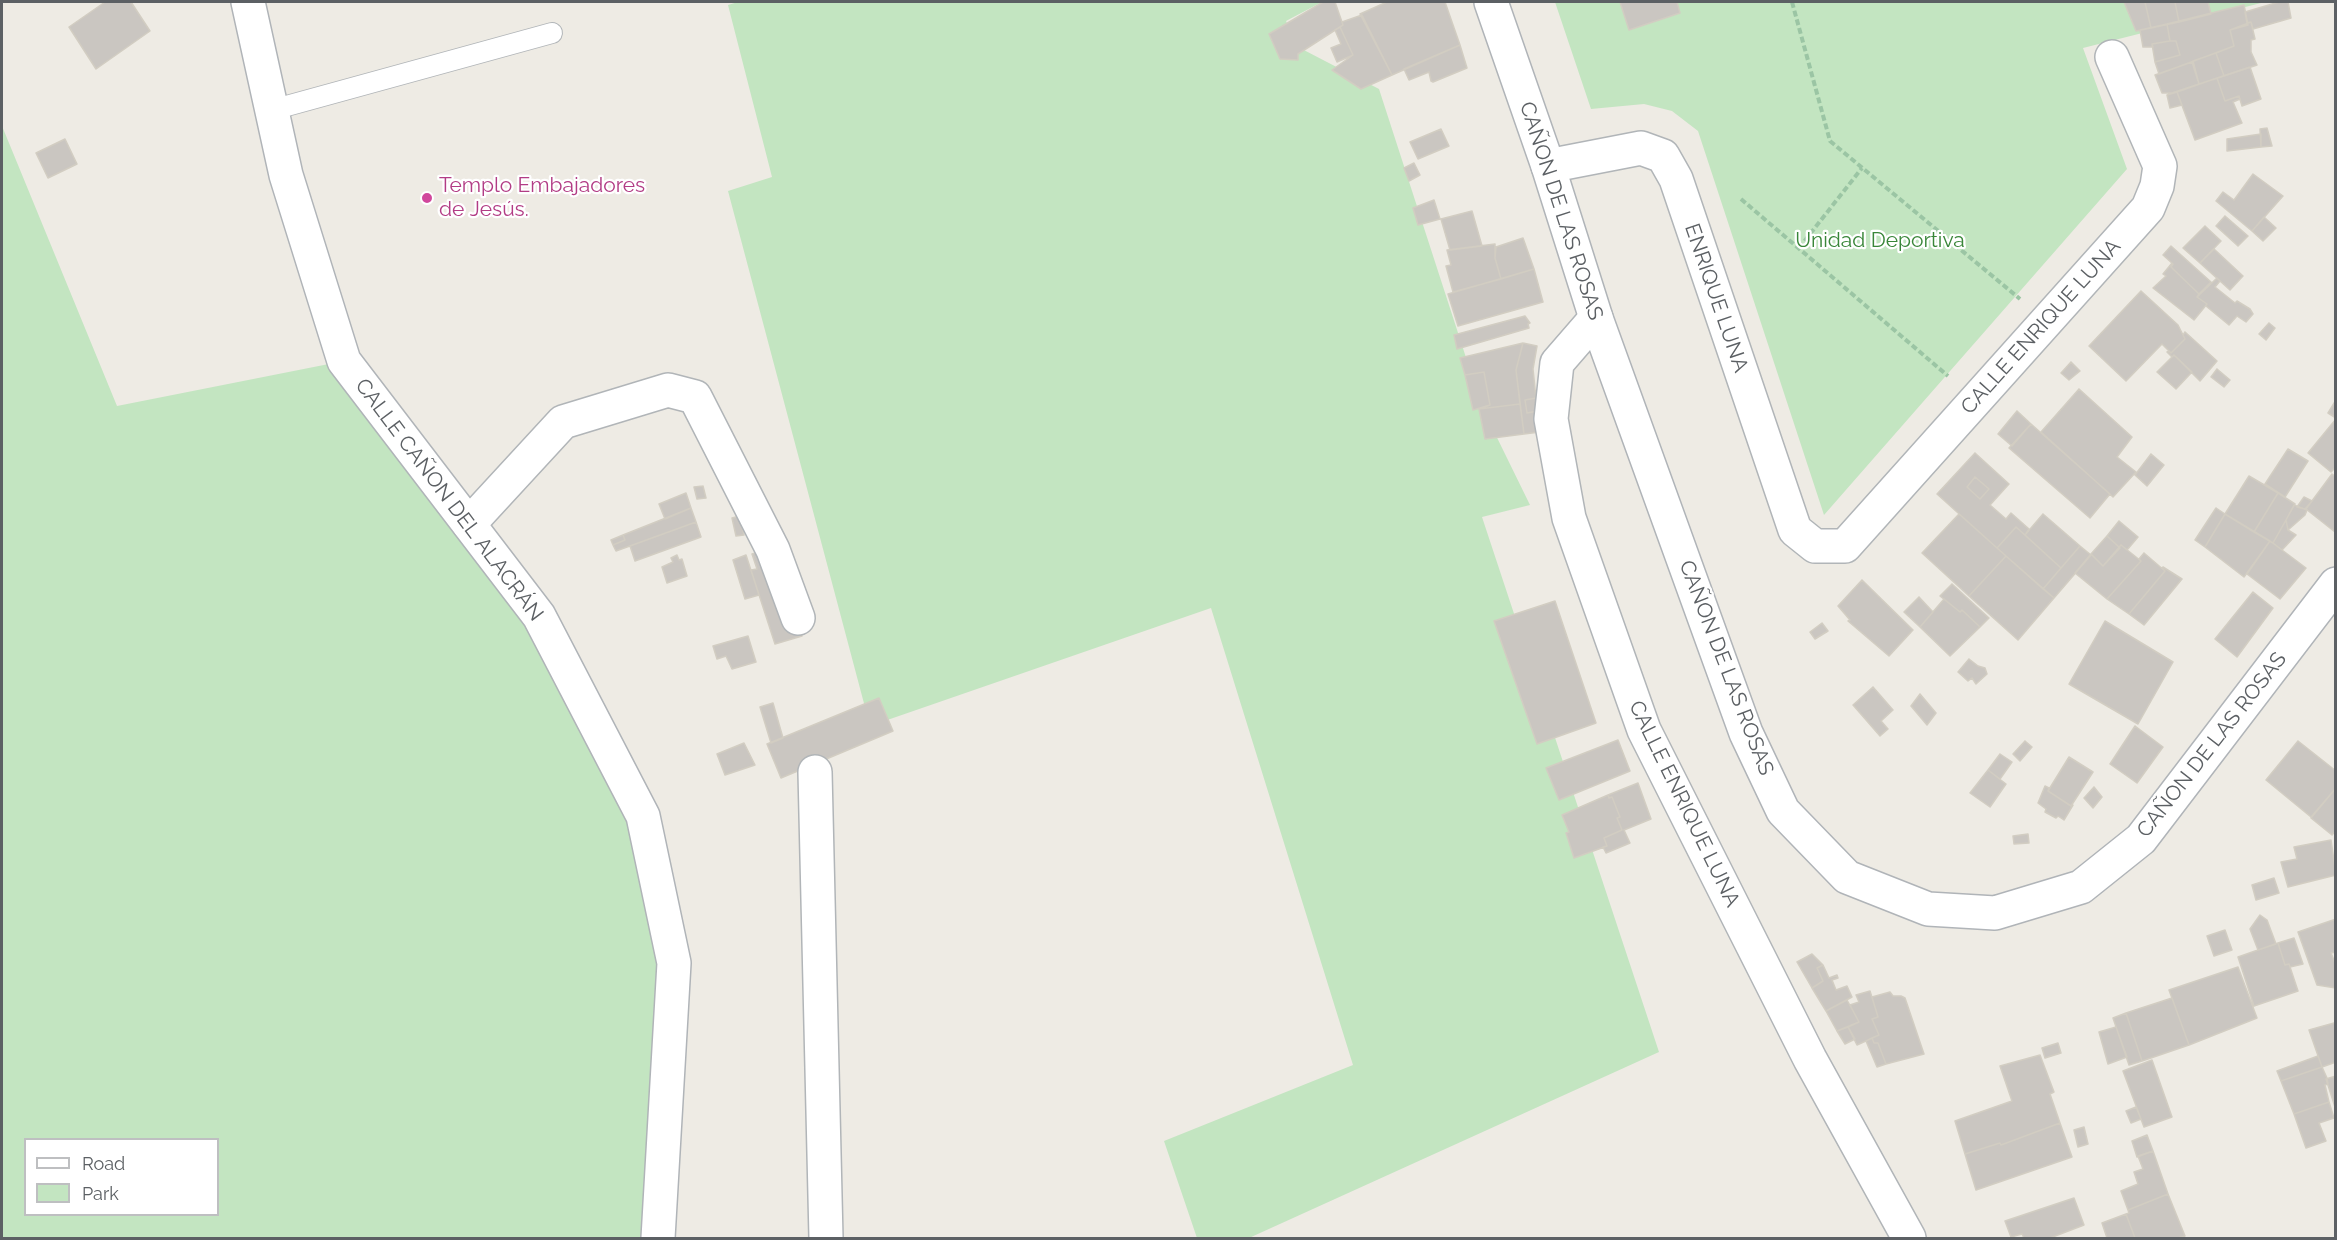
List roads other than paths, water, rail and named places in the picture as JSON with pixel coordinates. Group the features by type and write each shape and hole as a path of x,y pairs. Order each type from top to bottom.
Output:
{"street":[{"name":"CALLE CAÑON DEL ALACRÁN","path":"248,2 286,175 344,361 539,615 643,816 674,963 658,1239"},
{"name":"CAÑON DE LAS ROSAS","path":"1491,2 1548,166 1596,318 1746,733 1783,811 1847,877 1928,909 1995,913 2081,887 2141,839 2336,584"},
{"name":"CALLE ENRIQUE LUNA","path":"1815,546 1845,546 2148,208 2157,186 2160,166 2112,57"},
{"name":"ENRIQUE LUNA","path":"1548,166 1641,148 1663,156 1676,179 1795,530 1815,546"},
{"name":"CALLE ENRIQUE LUNA","path":"1596,318 1557,363 1551,419 1569,518 1644,730 1810,1059 1910,1239"},
{"path":"469,524 563,422 668,390 695,397 773,550 798,618"},
{"path":"815,772 826,1239"}],"lane":[{"path":"272,110 552,33"}],"place":[{"name":"Templo Embajadores de Jesús.","path":"427,198"}],"park label":[{"name":"Unidad Deportiva","path":"1880,241"}]}
